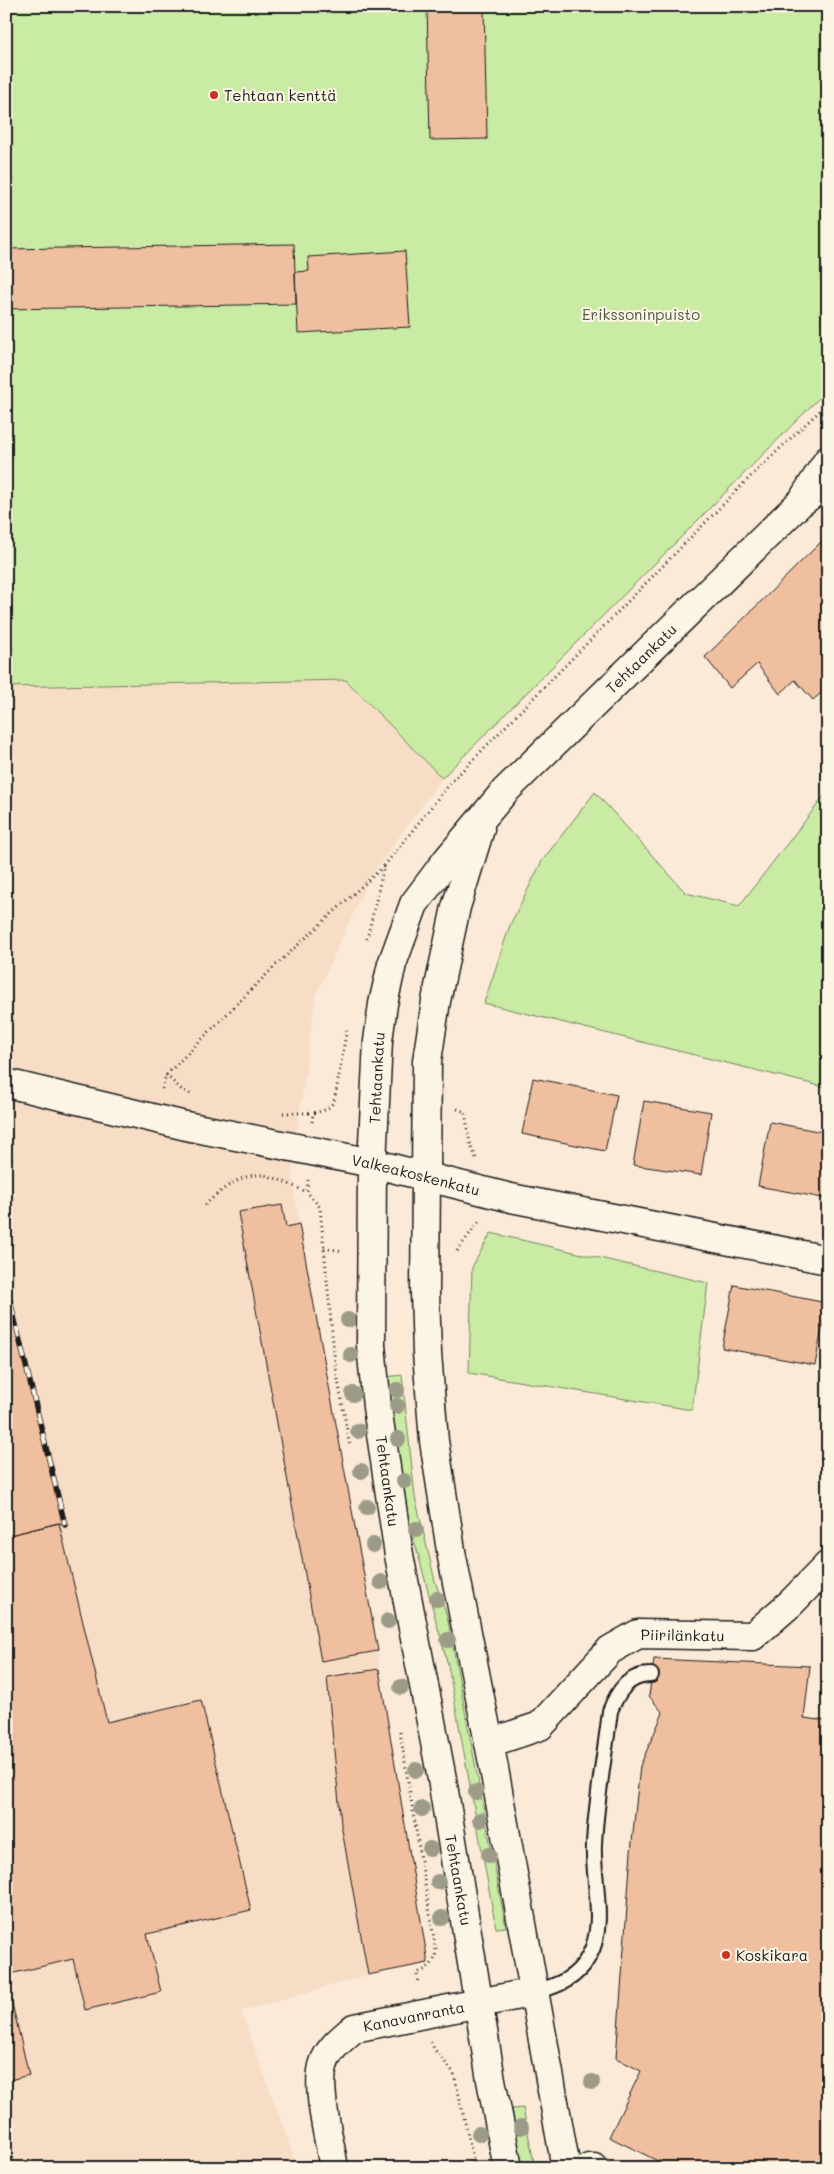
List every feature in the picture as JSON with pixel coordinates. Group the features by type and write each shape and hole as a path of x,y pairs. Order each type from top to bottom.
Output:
{"main road":[{"name":"Tehtaankatu","path":"800,503 828,460"},
{"name":"Tehtaankatu","path":"508,2168 478,2004 442,1779 399,1555 377,1406 371,1345 372,1163 378,1041 382,1004 392,964 414,904 447,860 505,791 800,503 828,482"},
{"name":"Tehtaankatu","path":"485,815 456,907 436,1001 427,1061 425,1293 434,1441 452,1558 489,1743 566,2168"},
{"name":"Valkeakoskenkatu","path":"6,1083 154,1116 186,1126 372,1163 511,1198 828,1260"},
{"name":"Piirilänkatu","path":"489,1743 540,1726 610,1650 638,1634 753,1636 791,1603 828,1565"},
{"name":"Kanavanranta","path":"334,2168 322,2094 324,2064 334,2046 354,2028 534,1992"},
{"path":"589,2168 594,2168"}],"lane":[{"path":"534,1992 557,1986 576,1975 590,1956 599,1920 594,1844 610,1711 616,1697 631,1680 641,1675 651,1675"}],"path":[{"path":"154,1116 166,1075 276,966 384,866"},
{"path":"6,963 14,964"},
{"path":"205,1206 224,1188 241,1179 263,1175 308,1192"}],"shaded area":[{"path":"346,680 442,778 370,877 316,995 292,1170 299,1224 378,1651 379,1669 428,1963 368,1975 241,2011 298,2168 6,2168 6,687"}],"green space":[{"name":"Erikssoninpuisto","path":"6,6 828,6 828,389 442,778 346,680 6,687"},
{"path":"828,791 828,1088 484,1003 510,925 542,861 595,792 686,893 739,906"},
{"path":"491,1233 708,1283 692,1410 469,1373 472,1267"},
{"path":"402,1375 415,1497 435,1581 447,1616 506,1927 496,1928 448,1665 398,1480 385,1377"},
{"path":"523,2108 535,2168 523,2168 512,2109"}],"building":[{"path":"427,6 484,6 487,139 430,140"},
{"path":"294,244 296,304 6,309 6,249"},
{"path":"405,251 410,327 298,333 295,272 309,271 308,257"},
{"path":"828,535 828,687 813,700 795,680 780,694 757,664 730,688 705,657"},
{"path":"533,1078 617,1095 605,1151 522,1134"},
{"path":"644,1101 711,1112 701,1175 633,1165"},
{"path":"770,1122 828,1133 828,1199 758,1186"},
{"path":"282,1205 286,1227 299,1224 378,1651 321,1661 238,1212"},
{"path":"6,1284 65,1525 59,1523 6,1536"},
{"path":"734,1285 827,1303 815,1365 722,1348"},
{"path":"59,1523 107,1722 201,1700 251,1910 147,1934 161,1992 85,2010 73,1959 6,1975 6,1536"},
{"name":"Koskikara","path":"654,1659 810,1666 804,1718 828,1721 828,2168 672,2168 609,2137 641,2071 616,2058 631,1852 640,1766 663,1713 649,1696"},
{"path":"379,1669 428,1963 368,1975 341,1824 327,1677"},
{"path":"6,1978 29,2075 6,2081"}],"railway":[{"path":"6,1284 65,1525"}],"place":[{"name":"Tehtaan kenttä","path":"214,95"},
{"name":"Koskikara","path":"726,1955"}]}
